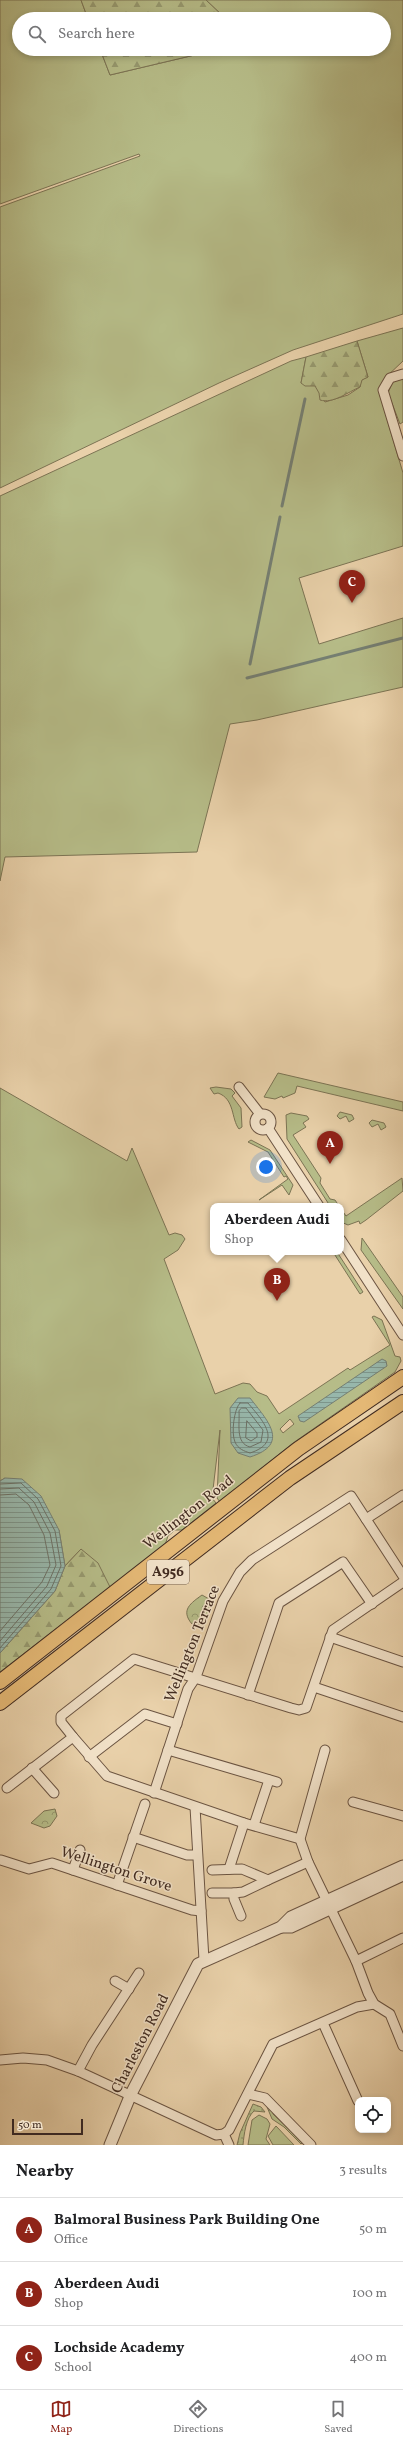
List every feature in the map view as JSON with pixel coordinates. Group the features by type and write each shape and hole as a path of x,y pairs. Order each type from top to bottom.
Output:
{"main road":[{"name":"Wellington Road","path":"0,1682 292,1454 403,1377"},
{"name":"A956","path":"0,1703 290,1478 403,1402"}],"street":[{"path":"402,452 384,390 389,379 403,374"},
{"path":"402,452 403,432"},
{"path":"238,1087 260,1114 255,1119 255,1126 261,1130 268,1128 316,1203"},
{"path":"344,1245 402,1332"},
{"path":"366,1520 403,1495"},
{"name":"Wellington Terrace","path":"154,1793 190,1683 196,1677 222,1601 240,1572 252,1560 351,1496 403,1576"},
{"path":"248,1695 279,1603 342,1562 372,1604"},
{"path":"300,1839 244,1823 107,1776 89,1757 61,1722 61,1716 134,1659 299,1710 306,1708 333,1630 403,1582"},
{"path":"330,1637 403,1662"},
{"path":"314,1687 403,1717"},
{"path":"89,1757 145,1714 177,1724"},
{"path":"7,1788 73,1737"},
{"path":"168,1750 273,1781 254,1825"},
{"path":"325,1750 300,1839 308,1862 356,1961 374,2004 390,2014 403,2046"},
{"path":"32,1768 54,1793"},
{"path":"353,1802 403,1816"},
{"path":"117,1885 145,1804"},
{"path":"195,1807 204,1960 281,1927 291,1917 329,1906 403,1876"},
{"path":"229,1869 244,1823"},
{"path":"133,1837 187,1855 197,1855"},
{"path":"73,1870 80,1850"},
{"name":"Wellington Grove","path":"1,1860 29,1870 52,1863 201,1911"},
{"path":"212,1894 243,1892 308,1862"},
{"path":"329,1906 403,1866"},
{"path":"212,1870 242,1869 268,1880"},
{"path":"234,1893 234,1899 241,1916"},
{"path":"356,1961 403,1938"},
{"name":"Charleston Road","path":"110,2145 131,2094 198,1964 204,1960"},
{"path":"78,2071 92,2045 139,1973"},
{"path":"114,1981 129,1989"},
{"path":"0,2060 37,2058 78,2071 131,2094 216,2135 224,2134 229,2130 274,2044 358,2007 374,2004"},
{"path":"323,2022 356,2097"},
{"path":"248,2094 265,2098 311,2145"},
{"path":"224,2134 229,2145"}],"green space":[{"path":"0,0 81,0 85,12 12,12 12,56 103,56 110,75 190,56 391,56 391,12 219,12 206,0 403,0 403,314 293,350 219,383 0,488 0,207 140,156 139,154 0,204"},
{"path":"81,0 206,0 219,12 85,12"},
{"path":"103,56 190,56 110,75"},
{"path":"403,328 403,361 384,379 379,392 403,473 403,546 299,578 319,644 403,618 403,687 257,720 230,724 197,852 5,857 0,881 0,496 291,361 306,357 301,383 315,385 325,402 348,395 360,387 361,380 368,377 357,341"},
{"path":"357,341 368,377 362,380 360,387 335,399 325,401 320,400 319,393 315,386 305,386 301,383 306,357"},
{"path":"403,378 403,422 400,424 388,393 393,381"},
{"path":"278,1073 403,1102 403,1111 297,1086 295,1093 283,1098 282,1096 275,1099 264,1097"},
{"path":"216,1087 231,1089 235,1093 232,1096 241,1108 242,1127 239,1129 236,1125 230,1104 223,1096 218,1093 214,1094 210,1088"},
{"path":"0,1088 127,1161 132,1148 169,1235 175,1233 182,1235 185,1239 178,1250 164,1259 215,1394 243,1383 250,1384 257,1392 267,1396 279,1414 348,1368 350,1370 390,1345 372,1317 374,1316 382,1320 395,1356 400,1357 401,1361 395,1372 293,1443 220,1502 217,1498 220,1430 212,1498 216,1503 182,1530 175,1530 168,1536 165,1545 110,1587 81,1549 65,1566 59,1530 5,1478 0,1481","holes":["290,1419 294,1424 283,1433 280,1429"]},
{"path":"340,1112 352,1115 354,1119 349,1122 346,1116 340,1119 337,1116"},
{"path":"291,1113 307,1116 309,1119 303,1123 306,1127 293,1135 321,1178 320,1183 330,1199 335,1200 337,1203 328,1203 287,1139 286,1115"},
{"path":"372,1120 384,1123 386,1127 381,1130 378,1124 372,1127 369,1123"},
{"path":"251,1140 270,1150 293,1185 289,1195 282,1185 259,1200 288,1179 286,1176 284,1177 268,1152 248,1142"},
{"path":"402,1178 403,1191 366,1220 360,1224 359,1221 348,1225 344,1223 344,1213 346,1216"},
{"path":"362,1238 403,1297 403,1309 361,1250"},
{"path":"335,1255 339,1255 363,1292 360,1294"},
{"path":"81,1549 98,1563 110,1587 0,1672 0,1653 55,1591 65,1566"},
{"path":"202,1595 209,1599 211,1608 203,1624 192,1624 187,1615 188,1607"},
{"path":"55,1809 57,1816 50,1826 44,1828 31,1823 44,1811"},
{"path":"265,2102 272,2107 273,2114 303,2142 301,2144 284,2127 272,2119"},
{"path":"253,2104 261,2107 265,2112 254,2111 251,2114 246,2126 243,2145 237,2145 240,2133"},
{"path":"259,2115 267,2119 270,2124 266,2139 270,2145 248,2145 252,2120"},
{"path":"276,2126 294,2145 273,2145 268,2136"}],"water":[{"path":"382,1359 386,1361 387,1366 304,1422 300,1421 298,1416"},
{"path":"238,1398 250,1398 263,1415 272,1431 270,1445 262,1452 250,1457 238,1453 231,1443 230,1408"},
{"path":"5,1478 22,1479 41,1496 59,1530 65,1566 55,1591 0,1653 0,1481"}],"waterway":[{"path":"282,506 305,399"},
{"path":"250,664 280,517"},
{"path":"247,678 403,638"}],"place":[{"name":"Lochside Academy","path":"352,603"},
{"name":"Balmoral Business Park Building One","path":"330,1164"},
{"name":"Aberdeen Audi","path":"277,1301"}]}
